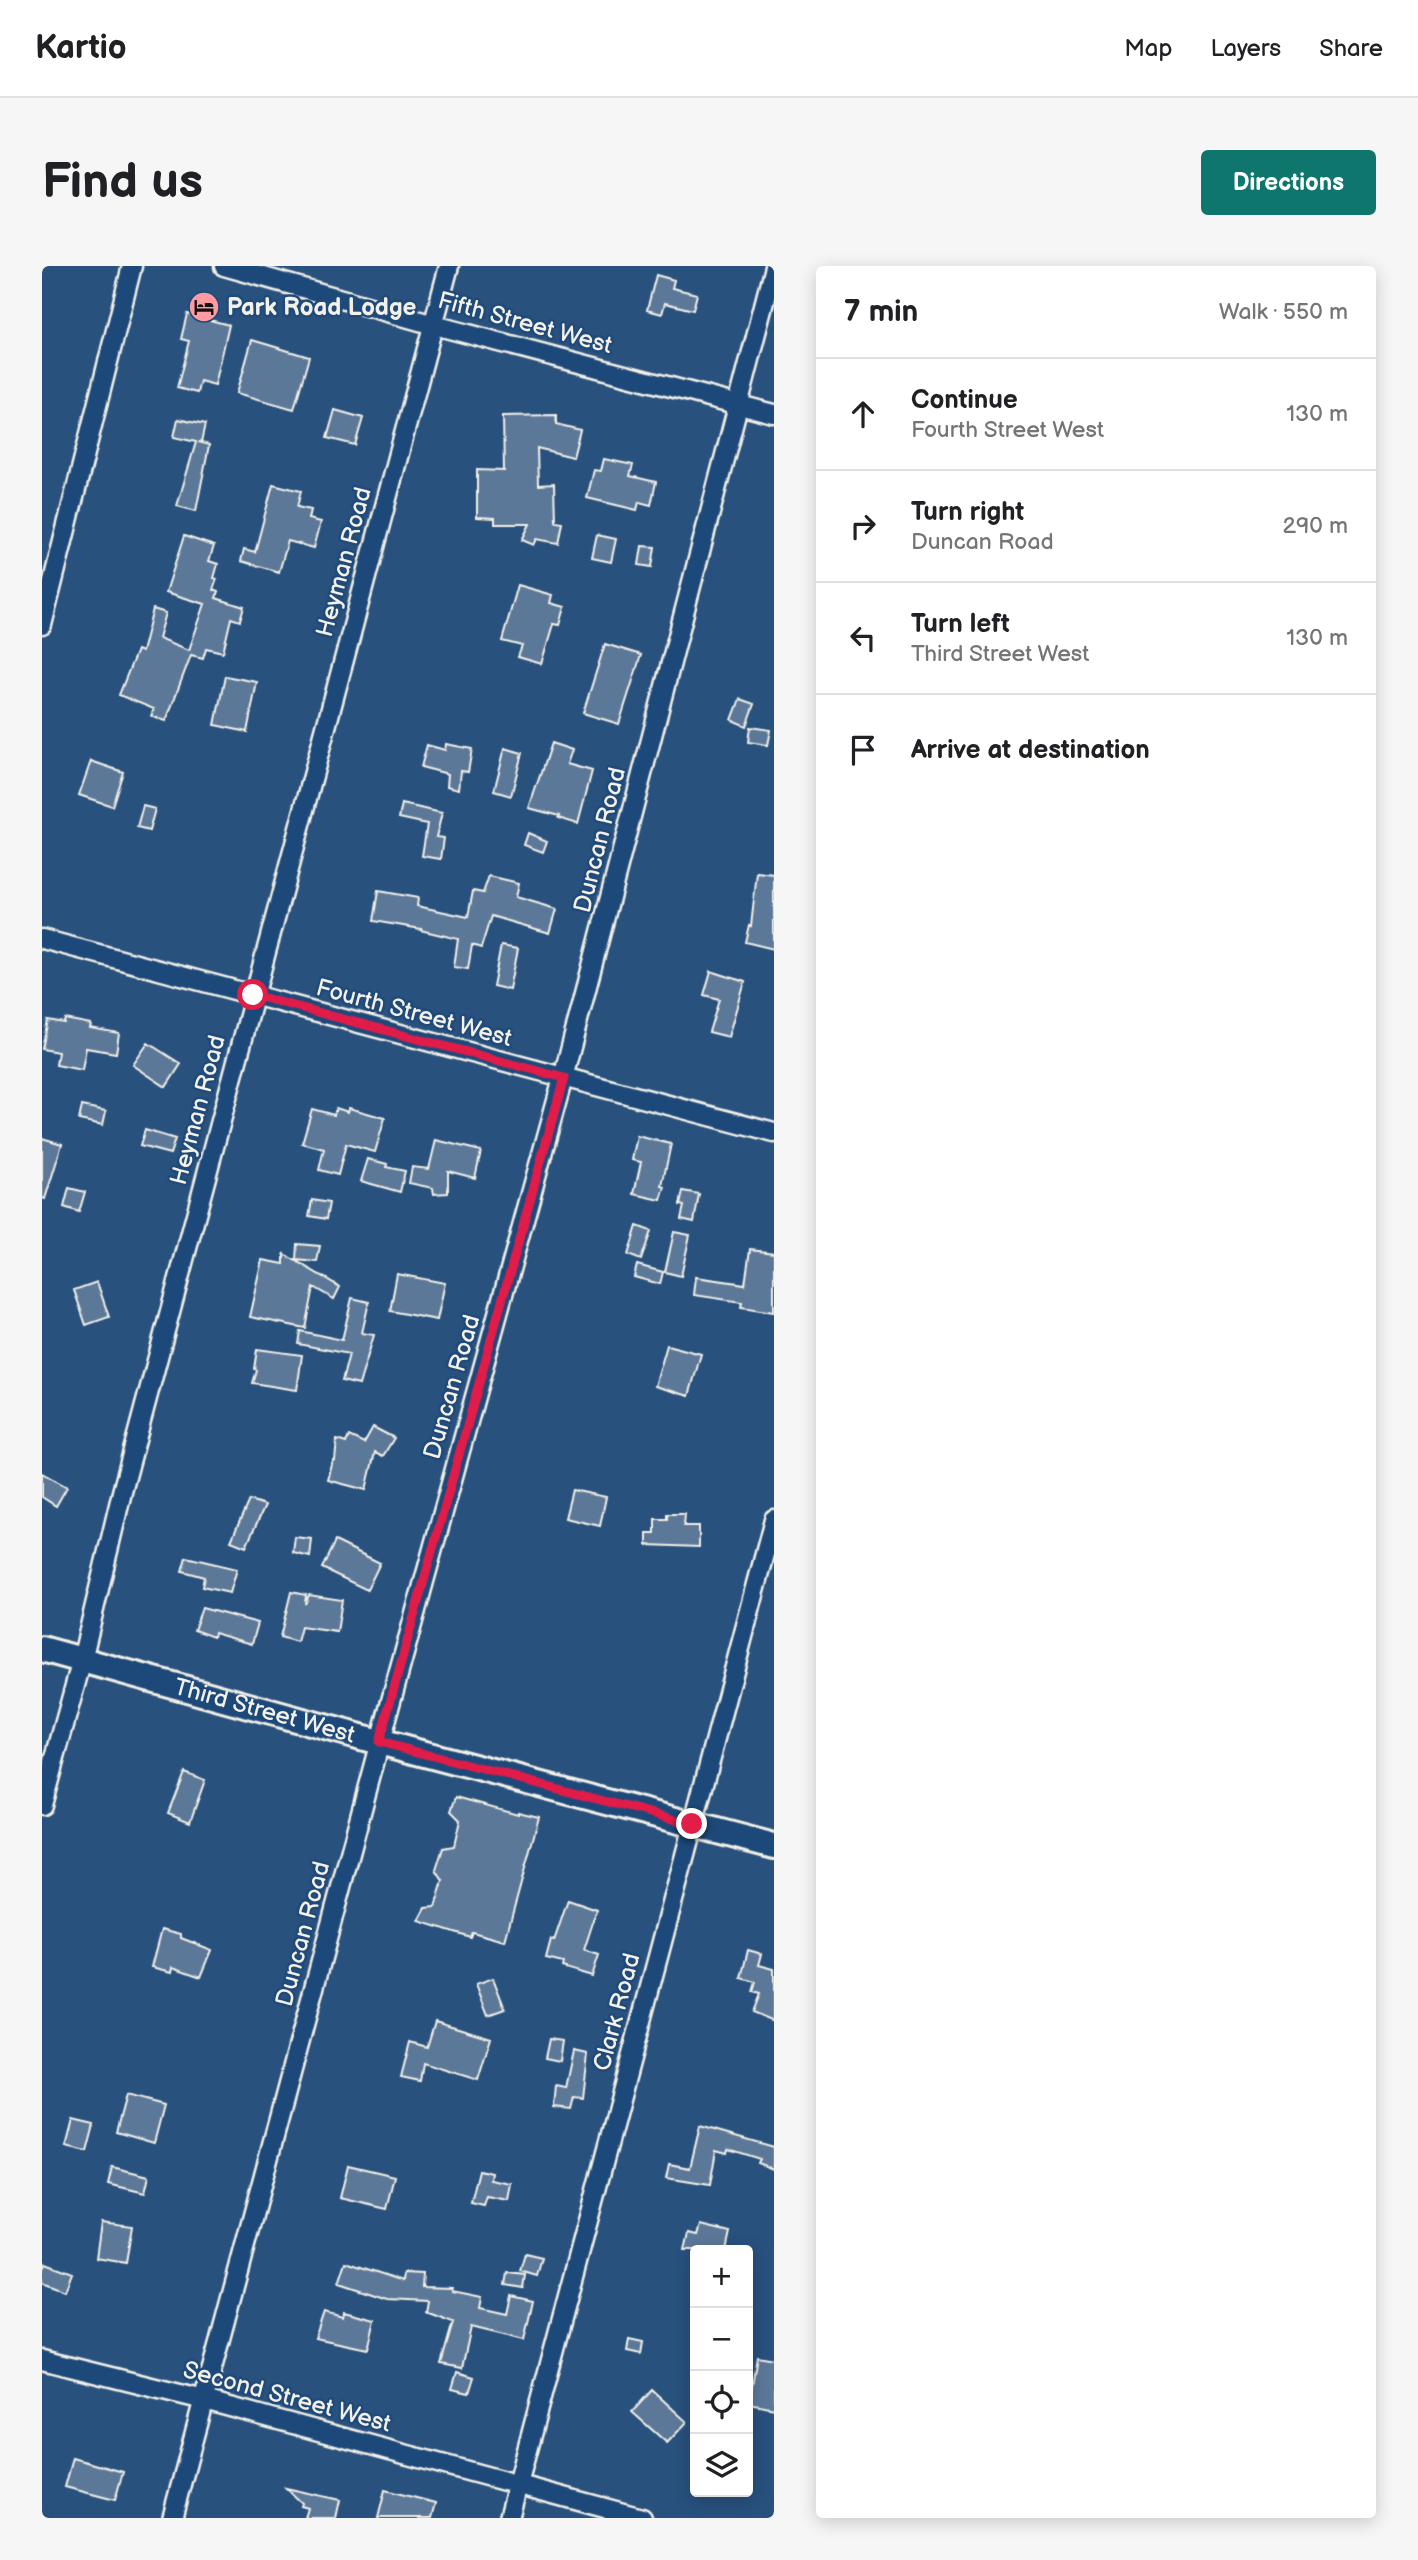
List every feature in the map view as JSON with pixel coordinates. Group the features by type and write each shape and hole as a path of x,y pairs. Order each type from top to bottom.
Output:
{"main road":[{"name":"Third Street West","path":"42,1650 774,1846"}],"street":[{"path":"42,625 132,266"},
{"name":"Fifth Street West","path":"224,266 434,325 774,414"},
{"name":"Heyman Road","path":"42,1805 82,1660 122,1493 253,995 449,266"},
{"name":"Duncan Road","path":"172,2518 379,1742 564,1078 774,267"},
{"name":"Fourth Street West","path":"42,939 774,1133"},
{"name":"Clark Road","path":"509,2518 774,1520"},
{"name":"Second Street West","path":"42,2360 204,2400 642,2518"}],"building":[{"path":"656,275 674,280 672,288 697,294 693,310 665,303 662,314 647,310"},
{"path":"187,314 229,325 215,385 200,381 197,393 177,388 189,341 181,339"},
{"path":"252,340 309,357 294,409 237,393"},
{"path":"335,410 363,418 355,445 327,438"},
{"path":"556,415 556,424 580,430 573,457 537,448 538,485 554,484 555,521 562,522 558,543 537,539 534,545 522,540 530,524 495,524 495,518 477,517 477,470 504,471 503,416"},
{"path":"178,419 205,425 201,443 209,445 196,511 177,506 196,442 174,437"},
{"path":"604,459 633,465 630,476 656,482 651,505 639,502 637,510 587,498 594,470 601,471"},
{"path":"273,484 301,491 297,507 311,510 309,519 321,522 314,548 288,541 279,572 241,561 244,549 255,552"},
{"path":"597,535 616,539 611,562 592,558"},
{"path":"184,536 214,546 209,561 218,564 213,590 218,592 216,598 244,607 240,621 231,618 223,652 206,648 203,658 191,655 166,721 151,716 154,709 119,695 137,650 142,652 153,609 166,613 159,638 189,650 205,604 166,592"},
{"path":"642,546 655,547 652,567 639,565"},
{"path":"518,585 553,595 551,603 565,607 560,625 554,624 542,664 518,657 522,646 502,641"},
{"path":"605,644 641,655 619,724 583,713"},
{"path":"225,676 257,682 247,732 215,725"},
{"path":"740,699 754,704 746,726 732,720"},
{"path":"750,727 771,730 768,745 748,742"},
{"path":"551,743 572,750 567,764 592,771 578,824 529,808"},
{"path":"446,744 472,749 468,772 461,771 459,789 447,786 448,774 421,767 427,745 445,750"},
{"path":"505,748 522,753 511,796 494,791"},
{"path":"91,761 123,772 112,806 79,795"},
{"path":"402,804 442,813 436,837 444,838 441,859 422,856 427,824 399,818"},
{"path":"143,806 155,809 149,831 137,828"},
{"path":"528,833 547,841 543,852 524,845"},
{"path":"757,873 774,875 774,949 745,942 749,925 751,926"},
{"path":"489,876 519,883 516,897 557,909 550,933 491,916 481,948 472,945 468,969 454,967 458,939 421,929 373,921 378,891 418,898 417,906 468,917 473,891 483,893"},
{"path":"501,945 518,948 510,990 493,986"},
{"path":"711,971 745,982 729,1037 709,1032 719,999 704,995"},
{"path":"65,1019 91,1024 90,1028 119,1033 116,1053 86,1048 82,1070 56,1065 58,1052 42,1049 48,1020 64,1023"},
{"path":"148,1043 181,1064 166,1087 133,1065"},
{"path":"82,1106 106,1111 103,1125 79,1120"},
{"path":"336,1108 348,1112 349,1108 385,1118 375,1152 346,1144 338,1175 319,1170 324,1149 302,1143 312,1109 334,1115"},
{"path":"145,1130 175,1139 170,1154 140,1146"},
{"path":"637,1136 671,1144 661,1200 634,1194 641,1162 632,1160"},
{"path":"42,1138 62,1144 45,1199 42,1198"},
{"path":"436,1140 481,1151 475,1178 448,1171 448,1193 434,1194 433,1188 409,1183 412,1167 429,1169"},
{"path":"368,1159 405,1171 400,1192 361,1181"},
{"path":"69,1188 85,1192 79,1212 64,1207"},
{"path":"683,1191 699,1194 694,1222 681,1219"},
{"path":"312,1200 329,1203 326,1219 309,1216"},
{"path":"637,1226 651,1231 641,1260 628,1255"},
{"path":"674,1232 690,1235 681,1276 665,1272"},
{"path":"297,1244 320,1246 317,1262 296,1260"},
{"path":"750,1249 774,1252 774,1312 741,1307 742,1302 694,1295 696,1277 745,1284"},
{"path":"284,1254 340,1287 334,1299 313,1287 305,1328 250,1317 263,1260 284,1264"},
{"path":"637,1265 663,1272 660,1284 634,1277"},
{"path":"397,1274 445,1283 437,1320 390,1311"},
{"path":"97,1282 109,1317 86,1325 74,1290"},
{"path":"352,1298 369,1302 362,1333 374,1335 359,1385 342,1381 349,1354 298,1344 300,1331 342,1340"},
{"path":"667,1345 701,1354 689,1396 655,1386"},
{"path":"257,1349 302,1355 297,1390 252,1383"},
{"path":"373,1427 394,1438 383,1456 375,1452 366,1490 328,1480 335,1461 337,1440 346,1443 349,1436 364,1443"},
{"path":"42,1473 67,1487 56,1506 42,1497"},
{"path":"572,1490 606,1497 600,1526 565,1518"},
{"path":"249,1500 265,1505 246,1547 231,1541"},
{"path":"667,1514 685,1514 684,1526 699,1526 699,1547 647,1545 647,1533 655,1533 655,1519 667,1519"},
{"path":"295,1537 312,1539 310,1557 293,1553"},
{"path":"335,1541 380,1563 367,1590 322,1568"},
{"path":"186,1557 237,1569 230,1593 202,1587 204,1577 182,1571"},
{"path":"291,1592 306,1595 305,1604 309,1595 342,1600 337,1632 301,1627 297,1642 280,1637"},
{"path":"202,1608 258,1623 252,1644 214,1633 213,1637 194,1630"},
{"path":"184,1772 205,1780 190,1822 168,1813"},
{"path":"456,1797 539,1817 505,1941 472,1932 470,1937 419,1921 426,1908 435,1907 443,1881 436,1870 443,1848 454,1846 460,1820 451,1811"},
{"path":"568,1900 597,1910 584,1950 599,1955 592,1976 562,1967 563,1963 546,1959"},
{"path":"162,1929 181,1934 181,1938 212,1950 201,1977 173,1967 172,1972 152,1967"},
{"path":"748,1950 762,1954 759,1965 774,1969 774,2021 752,2012 759,1994 752,1992 755,1982 741,1978"},
{"path":"493,1978 505,2009 488,2015 476,1984"},
{"path":"435,2021 491,2038 478,2080 423,2063 420,2081 401,2077 410,2042 427,2047"},
{"path":"549,2039 563,2041 560,2061 545,2058"},
{"path":"574,2051 588,2054 583,2098 574,2097 571,2109 554,2107 556,2086 566,2088"},
{"path":"126,2095 164,2105 154,2143 116,2132"},
{"path":"73,2120 94,2125 87,2152 66,2147"},
{"path":"700,2126 774,2147 774,2169 758,2163 760,2159 728,2149 727,2153 716,2150 710,2185 666,2178 669,2164 690,2168"},
{"path":"348,2165 395,2176 387,2209 340,2198"},
{"path":"112,2167 149,2176 145,2193 108,2184"},
{"path":"479,2170 492,2173 491,2180 512,2184 509,2201 487,2197 484,2206 471,2203"},
{"path":"101,2222 132,2226 126,2263 96,2258"},
{"path":"701,2225 730,2232 727,2245 690,2245 690,2250 685,2250 689,2233 698,2235"},
{"path":"525,2254 542,2258 537,2276 520,2271"},
{"path":"346,2262 403,2281 404,2273 423,2274 422,2287 452,2288 452,2291 482,2297 480,2308 507,2314 511,2296 533,2301 524,2340 471,2327 462,2368 441,2364 453,2322 426,2312 428,2301 387,2299 339,2283"},
{"path":"45,2263 72,2273 65,2291 42,2282"},
{"path":"507,2273 525,2275 523,2288 505,2285"},
{"path":"324,2312 343,2317 344,2312 375,2320 368,2349 315,2338"},
{"path":"629,2339 643,2342 641,2354 627,2351"},
{"path":"757,2356 774,2359 774,2408 753,2404"},
{"path":"457,2372 474,2377 469,2393 452,2389"},
{"path":"652,2390 687,2422 667,2443 632,2412"},
{"path":"73,2458 123,2472 115,2500 65,2487"},
{"path":"286,2488 340,2500 336,2518 305,2518 308,2508 301,2506 302,2503"},
{"path":"385,2490 436,2503 432,2518 378,2518"}],"place":[{"name":"Park Road Lodge","path":"204,307"}],"route":[{"path":"253,995 564,1078 379,1742 692,1824"}]}
